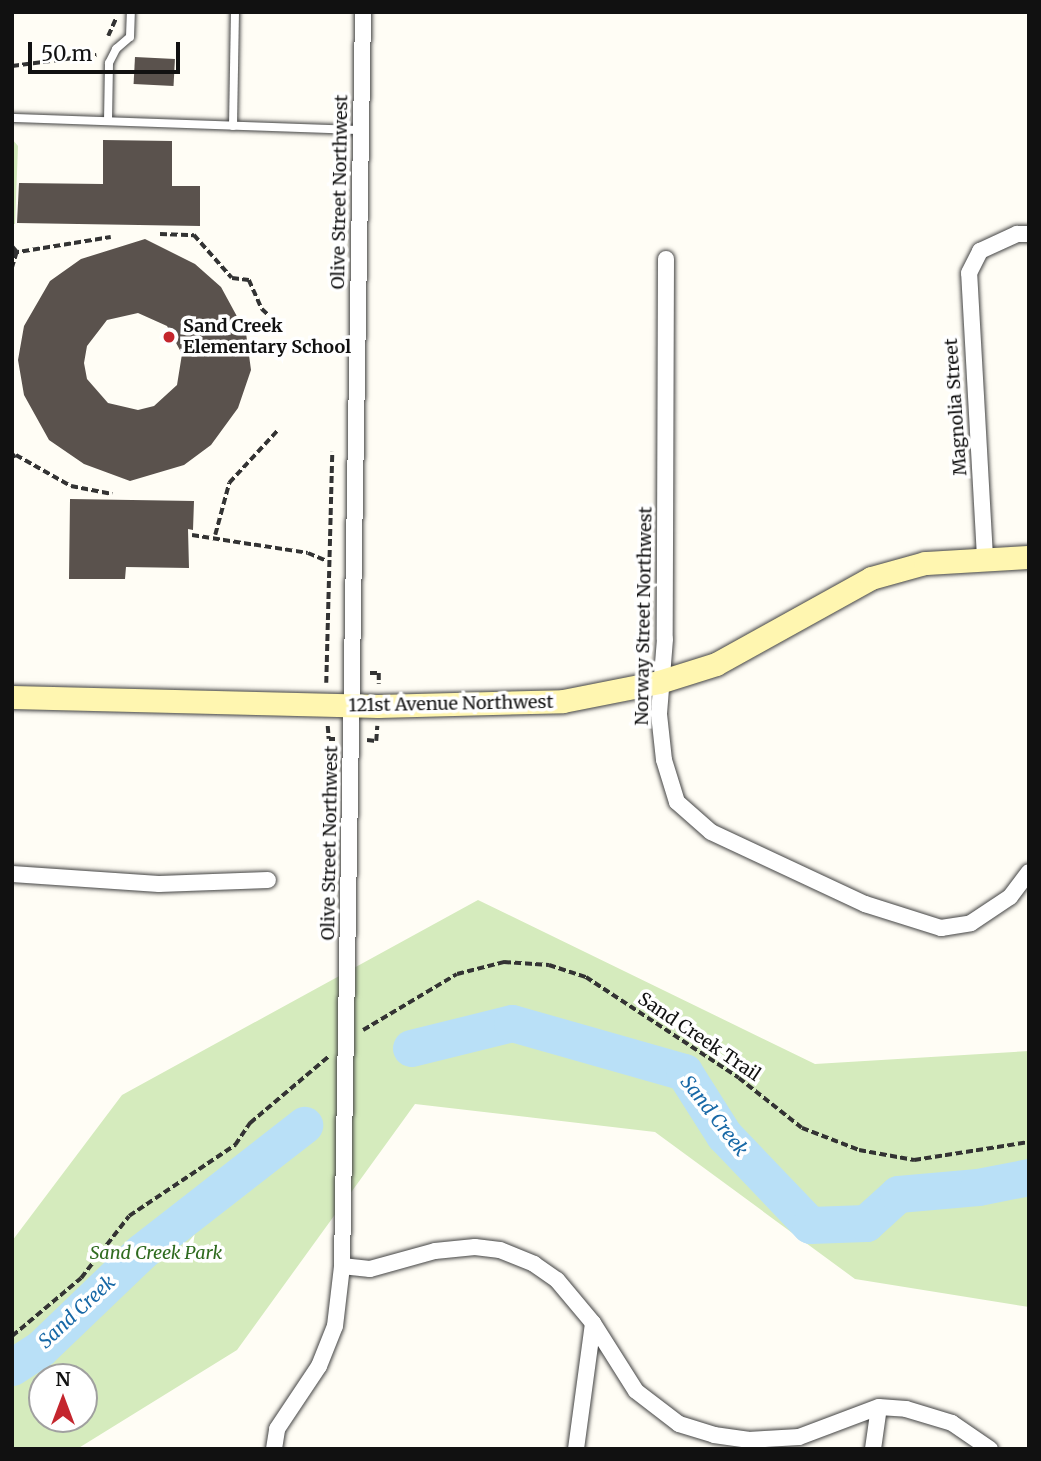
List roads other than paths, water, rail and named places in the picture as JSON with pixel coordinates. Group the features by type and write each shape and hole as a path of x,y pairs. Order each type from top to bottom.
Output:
{"street":[{"name":"Olive Street Northwest","path":"274,1449 277,1429 319,1366 335,1326 342,1266 363,12"},
{"name":"Magnolia Street","path":"985,557 968,273 978,256 1017,234 1029,234"},
{"name":"Norway Street Northwest","path":"666,259 665,639 659,682 664,760 677,802 711,832 865,904 941,928 971,923 1010,897 1029,872"},
{"name":"121st Avenue Northwest","path":"12,697 352,706 563,701 659,682 716,664 871,578 925,563 985,557 1029,557"},
{"path":"12,874 159,884 268,880"},
{"path":"342,1266 383,1267 457,1248 499,1250 543,1269 593,1323 636,1391 679,1424 714,1435 748,1440 799,1437 879,1408 906,1409 952,1423 990,1449"},
{"path":"576,1449 593,1323"},
{"path":"873,1449 879,1408"}],"lane":[{"path":"108,121 109,63 116,49 130,37 131,12"},
{"path":"233,126 235,12"},
{"path":"12,118 361,130"}],"waterway":[{"name":"Sand Creek","path":"411,1048 512,1023 684,1072 724,1135 810,1225 866,1223 898,1194 978,1187 1029,1177"},
{"name":"Sand Creek","path":"12,1367 40,1349 141,1252 304,1125"}],"place":[{"name":"Sand Creek Elementary School","path":"169,337"}],"park label":[{"name":"Sand Creek Park","path":"156,1253"}]}
